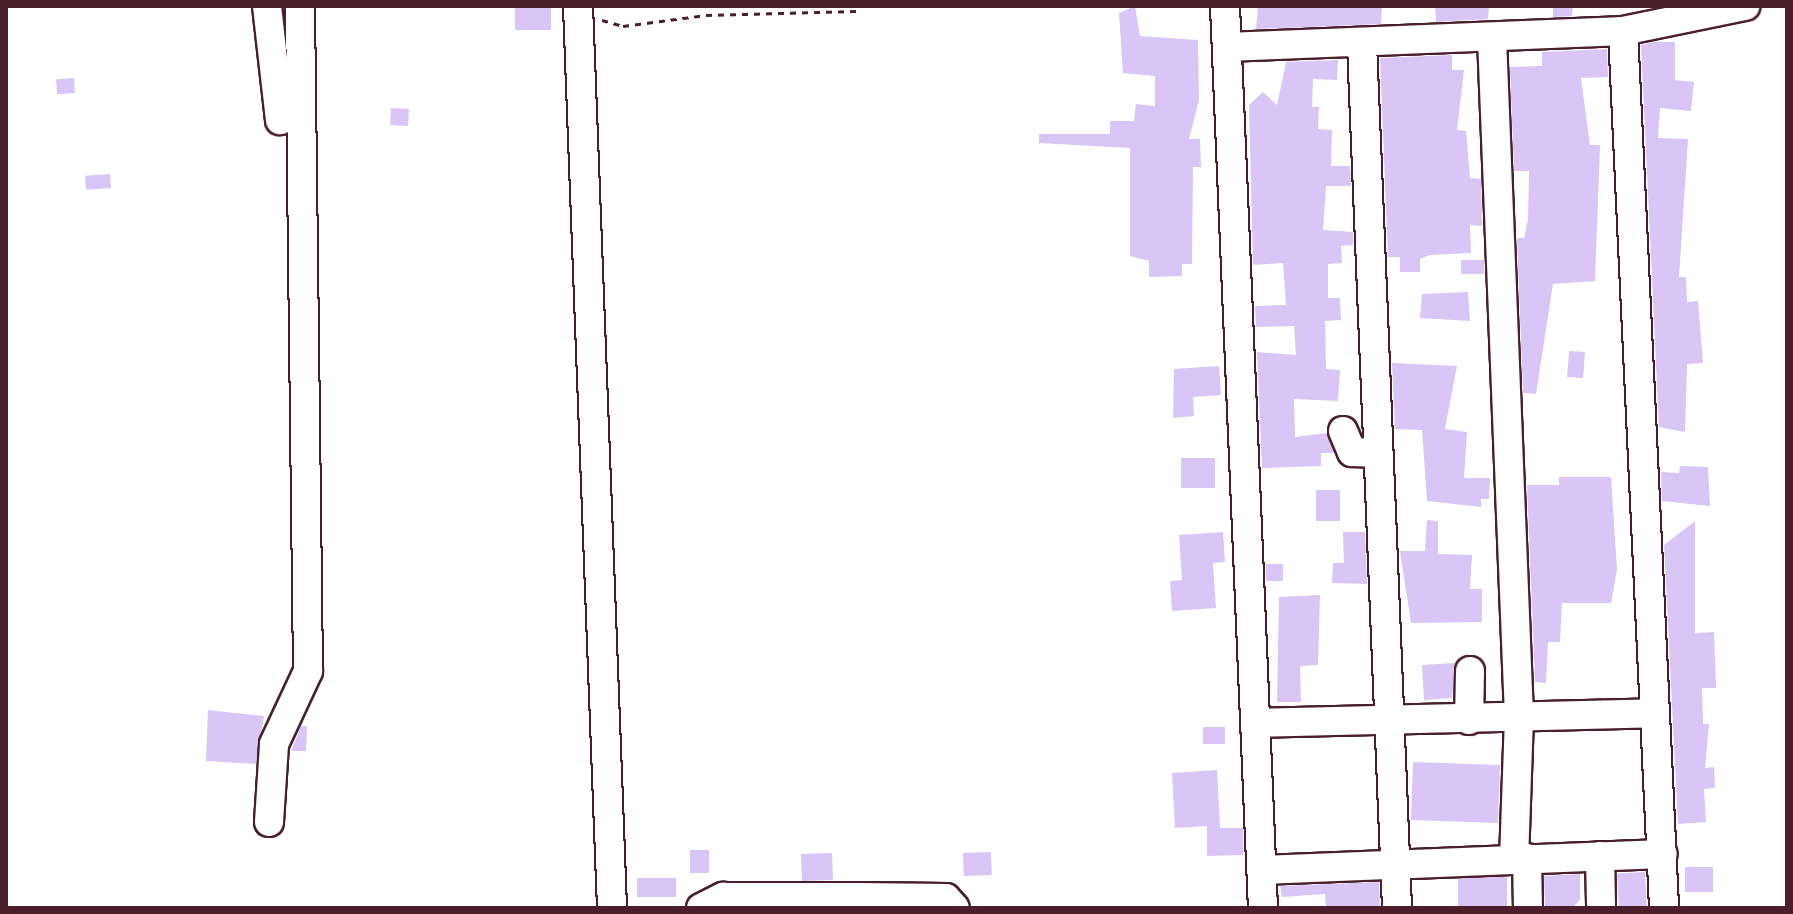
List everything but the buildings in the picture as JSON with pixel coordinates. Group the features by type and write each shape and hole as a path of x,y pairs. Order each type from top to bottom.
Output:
{"street":[{"path":"267,6 280,120"},
{"path":"269,822 274,744 308,671 300,6"},
{"path":"1225,6 1263,908"},
{"path":"1228,47 1362,44 1623,31 1745,6"},
{"path":"587,11 612,908"},
{"path":"1623,31 1652,713 1664,908"},
{"path":"1492,38 1519,717 1520,858 1528,908"},
{"path":"1362,44 1397,908"},
{"path":"1343,431 1352,452 1378,453"},
{"path":"1469,720 1470,671"},
{"path":"1256,723 1652,713"},
{"path":"1262,870 1396,861 1663,854"},
{"path":"1600,856 1601,904"},
{"path":"701,908 723,897 776,903 946,898 955,908"}],"path":[{"path":"587,11 623,26 706,15 856,11"}]}
